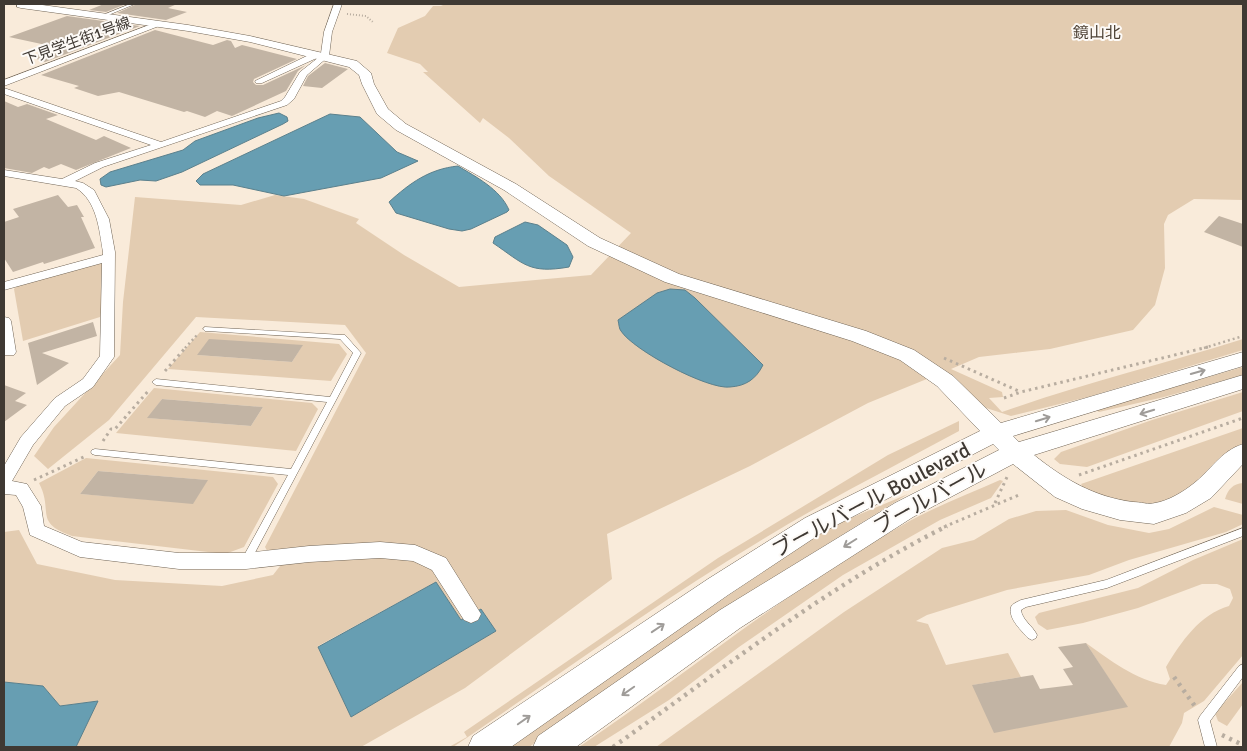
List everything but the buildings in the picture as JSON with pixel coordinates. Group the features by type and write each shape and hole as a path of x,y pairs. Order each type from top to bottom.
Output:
{"street":[{"path":"65,182 99,165 284,103 289,99 304,74 321,55 338,4"},
{"path":"19,6 106,16 250,39 353,64 366,73 368,84 382,111 401,127 510,186 594,242 672,278 859,336 907,355 945,381 1006,454 1039,472 1064,490 1091,502 1120,510 1154,514 1177,506 1202,491 1240,460"},
{"name":"下見学生街1号線","path":"4,83 160,24"},
{"path":"260,81 321,55"},
{"path":"4,91 161,145"},
{"path":"4,173 79,185 90,192 103,219 109,257 108,357 88,383 60,402 27,441 8,485 21,489 32,506 36,530 80,549 179,560 246,561 380,550 415,553 439,564 472,614"},
{"path":"4,286 109,257"},
{"path":"4,321 9,352"},
{"name":"ブールバール Boulevard","path":"484,747 718,587 814,526 884,488 1006,454 1243,359"},
{"name":"ブールバール","path":"549,747 730,619 790,580 904,510 1006,454 1243,382"}],"lane":[{"path":"106,16 133,4"},
{"path":"207,330 342,337 357,353 246,561"},
{"path":"156,382 332,400"},
{"path":"95,452 293,472"},
{"path":"1032,635 1017,617 1016,608 1024,603 1107,584 1243,532"},
{"path":"1211,747 1204,720 1243,669"}],"path":[{"path":"334,12 366,16 374,23"},
{"path":"1004,398 1021,392 1196,351 1243,336"},
{"path":"1076,476 1243,418"},
{"path":"8,485 95,452"},
{"path":"994,504 1006,454"},
{"path":"613,747 880,560 955,522 1021,494"},
{"path":"1174,677 1204,720"}],"shaded area":[{"path":"439,4 1243,4 1243,200 1194,199 1168,215 1164,224 1165,268 1155,305 1133,330 1050,349 979,357 951,369 1002,392 1003,397 989,398 1002,412 1062,392 1243,339 1243,350 1088,397 1011,416 983,407 939,374 868,403 750,466 607,534 612,579 465,688 361,747 76,747 97,701 60,706 43,686 4,682 4,532 19,530 37,564 115,580 222,586 273,575 291,552 270,556 265,547 366,353 345,325 196,317 109,420 48,469 34,456 54,427 120,355 123,302 135,197 241,205 275,195 304,199 359,219 356,223 404,255 459,287 591,275 631,233 549,176 509,138 483,118 480,123 423,72 428,72 420,64 387,53 398,28 425,16 433,6 443,6","holes":["436,582 461,620 481,609 496,631 351,717 318,646"]},
{"path":"107,260 104,299 100,317 23,341 14,289 22,282"},
{"path":"200,332 339,344 347,354 331,381 168,369","holes":["302,346 292,362 197,355"]},
{"path":"1243,367 1243,375 1164,397 1099,412 1096,410"},
{"path":"154,388 312,403 318,409 296,451 116,433","holes":["162,399 263,407 251,426 148,418"]},
{"path":"1243,392 1243,411 1087,467 1060,464 1054,459 1061,452 1152,420"},
{"path":"959,421 959,431 809,512 723,564 612,637 468,737 453,747 449,747 467,737 464,732 718,558 888,455"},
{"path":"1243,428 1243,443 1208,470 1193,487 1159,505 1141,507 1087,494 1081,484"},
{"path":"86,458 273,477 278,484 244,547 225,554 72,536 52,526 48,521 43,493 39,483","holes":["98,471 207,480 193,503 80,494"]},
{"path":"1000,480 1003,481 991,498 940,520 843,575 739,647 669,700 594,747 579,747 818,577 925,513"},
{"path":"1243,483 1243,504 1225,499 1231,488"},
{"path":"908,494 774,577 529,747 505,747 807,542 839,523"},
{"path":"1214,507 1243,515 1243,524 1226,532 1129,560 1089,575 1007,590 927,615 916,621 928,624 946,665 1008,653 1021,677 973,685 1127,707 1086,643 1133,674 1166,685 1170,679 1166,667 1178,648 1200,622 1209,615 1229,606 1233,598 1230,589 1217,584 1202,584 1138,608 1083,623 1047,630 1038,624 1035,617 1039,613 1138,588 1193,560 1243,539 1243,655 1204,701 1184,713 1182,723 1169,747 656,747 844,612 942,548 974,540 1009,519 1036,511 1066,510 1108,525 1149,533 1169,529"},
{"path":"1243,682 1243,704 1227,726 1218,721 1215,713"}],"water":[{"path":"279,113 287,117 288,121 182,172 156,181 140,180 106,187 101,185 100,179 110,172 183,150 195,141 258,118"},
{"path":"330,114 360,117 397,152 418,161 381,178 284,196 233,185 200,185 196,181 203,174"},
{"path":"458,166 494,190 509,210 471,229 462,231 396,213 389,202 421,178 438,170"},
{"path":"525,222 538,225 567,245 573,257 569,267 545,269 528,266 493,243 495,237"},
{"path":"670,289 685,290 695,298 763,365 754,378 741,385 730,387 705,382 689,376 655,358 628,339 620,330 618,320 657,293"},
{"path":"436,582 461,620 481,609 496,631 351,717 318,647"},
{"path":"4,682 43,686 60,706 98,701 76,747 4,747"}],"district":[{"name":"鏡山北","path":"1097,32"}]}
